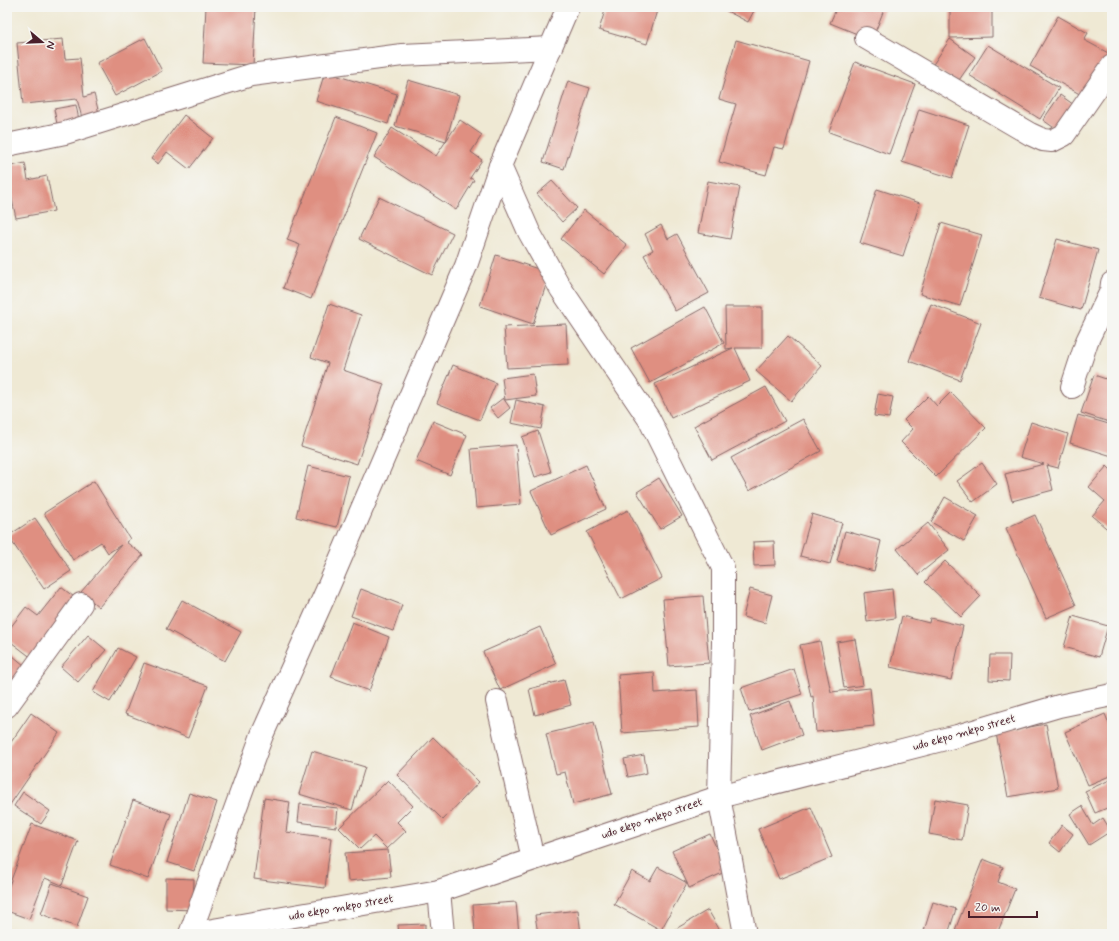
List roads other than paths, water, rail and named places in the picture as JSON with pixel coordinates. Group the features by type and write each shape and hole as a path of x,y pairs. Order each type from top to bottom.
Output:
{"street":[{"path":"190,934 262,735 327,590 466,266 500,166 568,7"},
{"path":"866,38 1030,134 1043,140 1052,141 1064,135 1112,66"},
{"path":"7,145 64,133 251,75 402,55 551,48"},
{"path":"500,166 529,232 561,289 649,419 723,568 723,643 719,797 745,934"},
{"path":"1072,387 1087,341 1111,291 1112,283"},
{"path":"7,706 81,604"},
{"name":"udo ekpo mkpo street","path":"190,934 439,891 719,797 958,736 1059,706 1112,695"},
{"path":"496,701 533,859"},
{"path":"439,891 443,934"}]}
